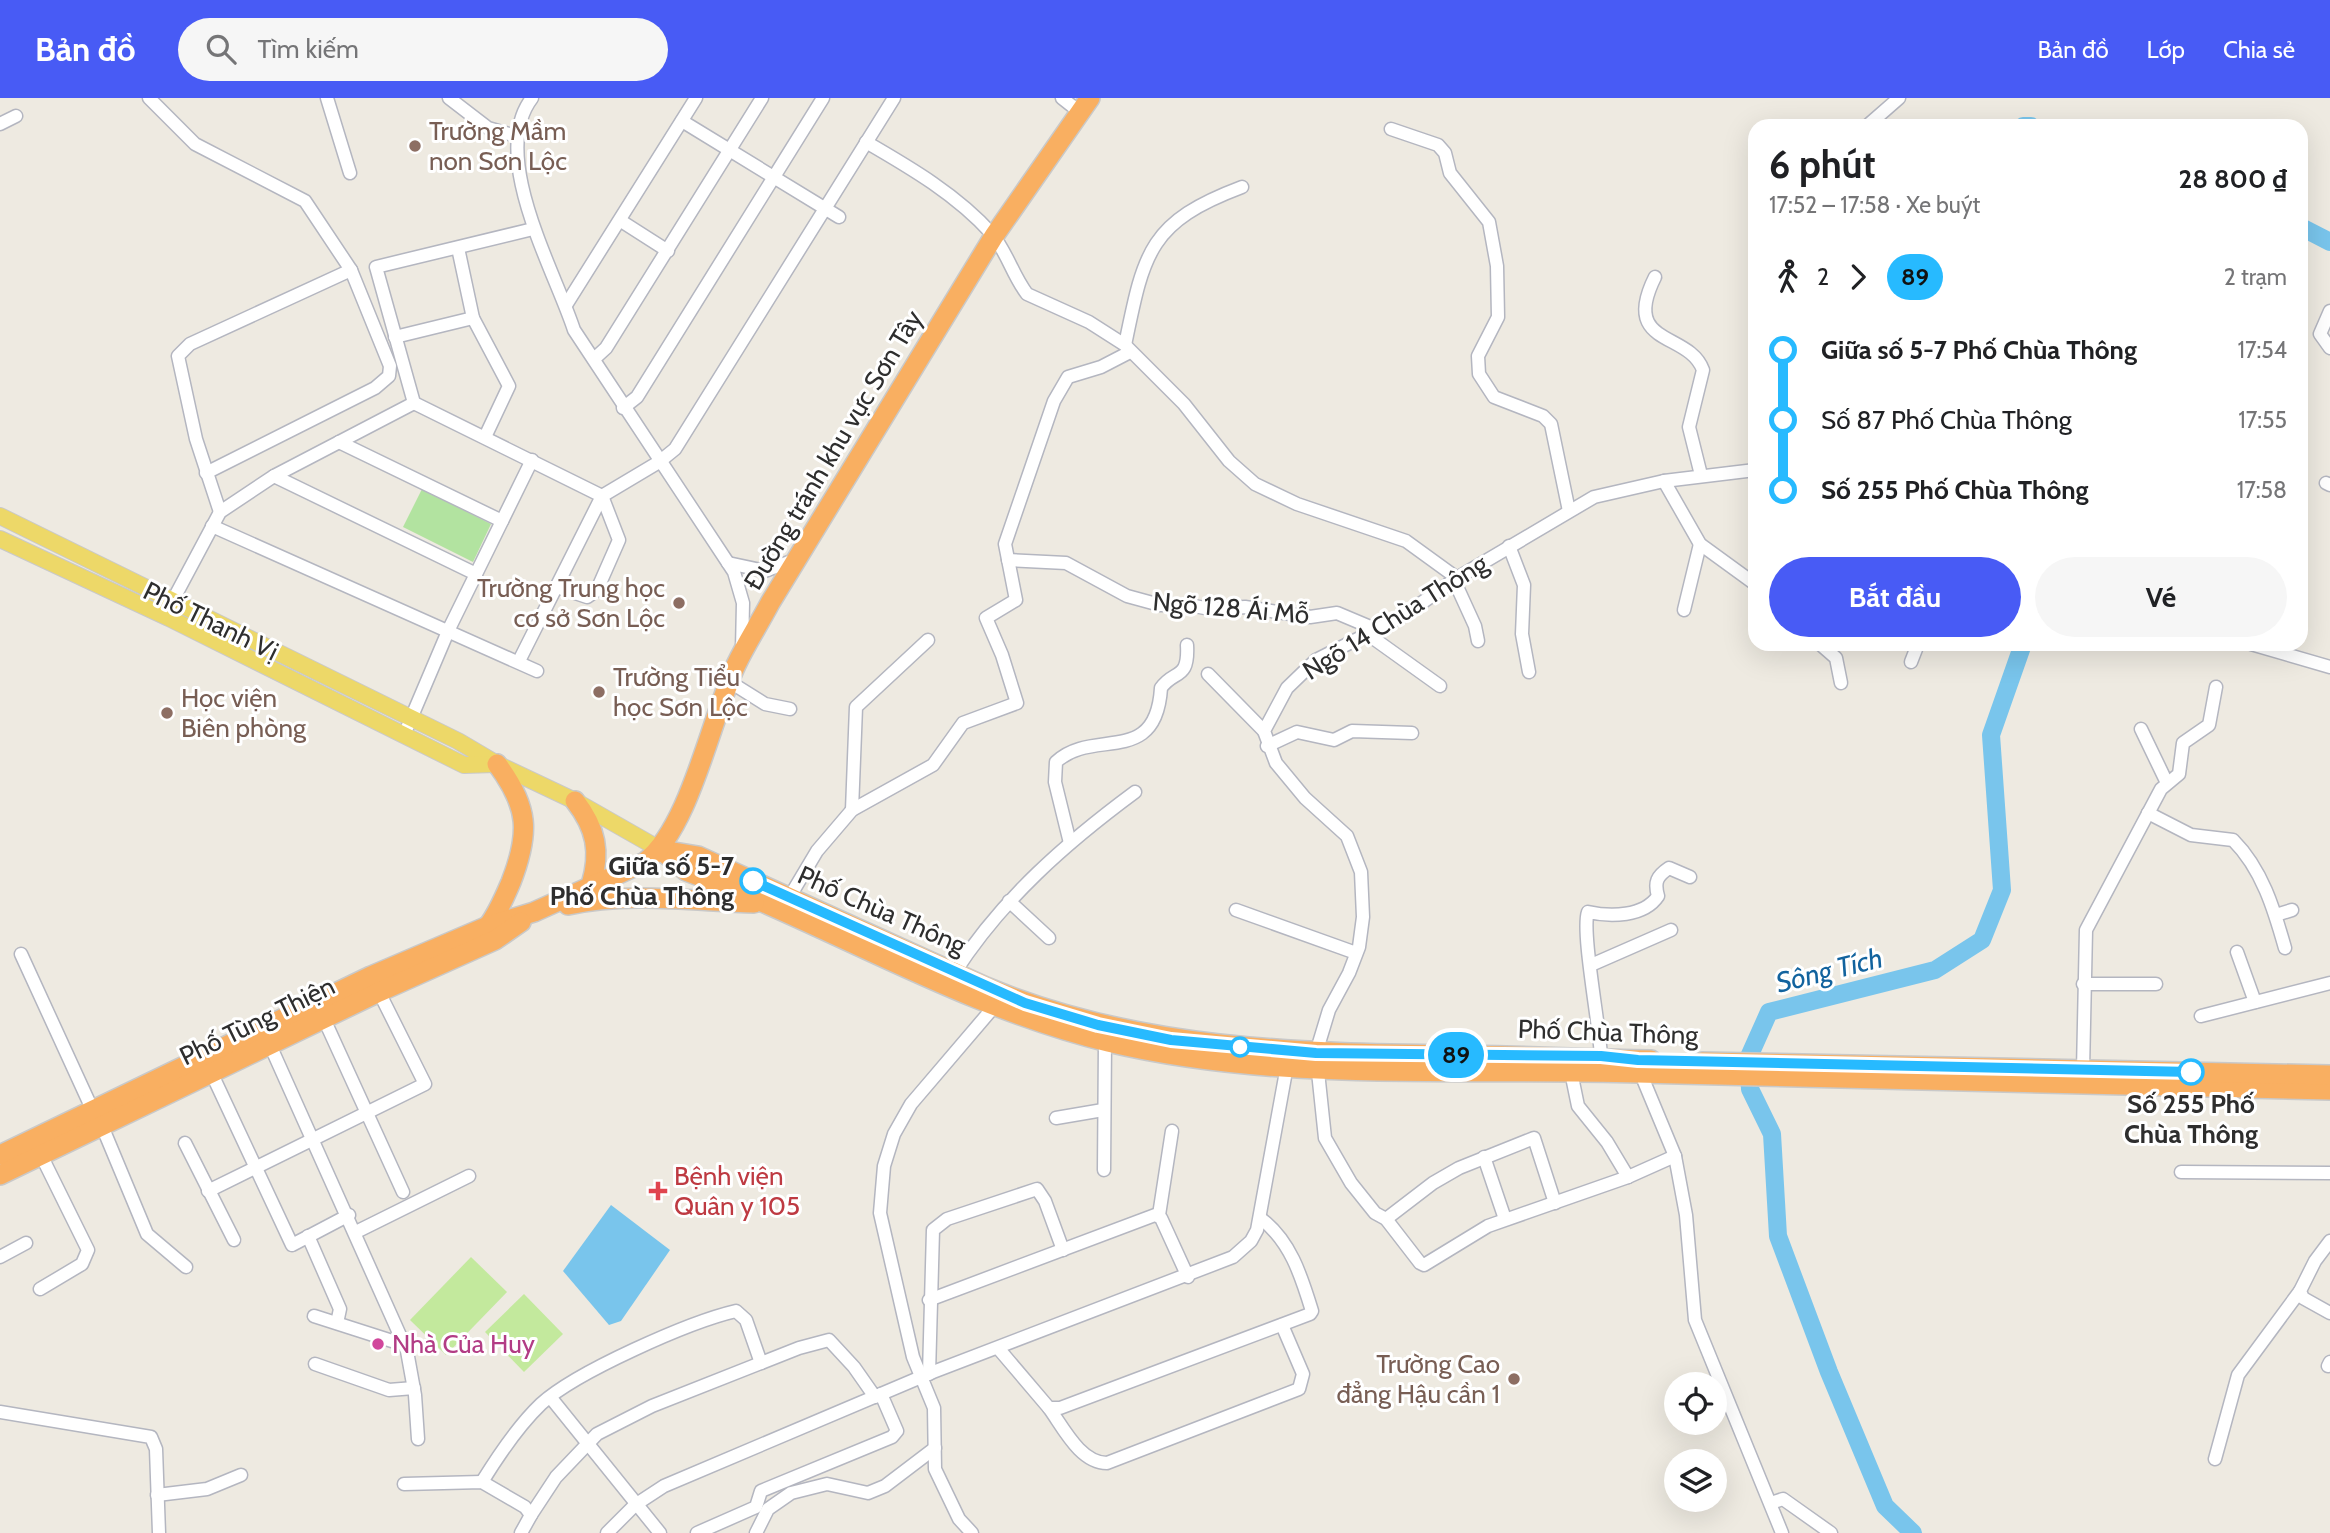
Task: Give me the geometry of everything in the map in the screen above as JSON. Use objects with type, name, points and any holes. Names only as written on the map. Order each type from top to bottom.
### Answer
[{"type":"highway","name":"Đường tránh khu vực Sơn Tây","points":[[660,850],[678,816],[741,655],[797,558],[994,236],[1086,106]]},
{"type":"highway","points":[[491,933],[515,870],[525,831],[520,804],[511,782],[497,764]]},
{"type":"highway","points":[[575,801],[594,831],[597,850],[591,886]]},
{"type":"highway","name":"Phố Tùng Thiện","points":[[0,1155],[211,1072],[270,1045],[380,992],[534,912],[645,862],[660,850]]},
{"type":"highway","name":"Phố Chùa Thông","points":[[660,850],[686,871],[769,905],[796,906],[956,972],[999,1000],[1098,1025],[1169,1047],[1287,1066],[1316,1060],[1601,1056],[1638,1066]]},
{"type":"highway","name":"Phố Chùa Thông","points":[[660,850],[698,856],[796,906],[999,1000],[1105,1041],[1316,1060],[1571,1072],[1638,1066],[2330,1090]]},
{"type":"highway","points":[[534,912],[597,899],[630,898],[769,905]]},
{"type":"highway","name":"Phố Tùng Thiện","points":[[0,1175],[41,1155],[97,1118],[371,976],[491,933]]},
{"type":"highway","name":"Phố Chùa Thông","points":[[1864,1073],[2083,1070],[2330,1075]]},
{"type":"main road","name":"Phố Thanh Vị","points":[[0,516],[170,610],[464,765],[497,764]]},
{"type":"main road","name":"Phố Thanh Vị","points":[[0,539],[170,610],[411,719],[575,801],[660,850]]},
{"type":"street","points":[[149,98],[195,144],[230,164],[292,192],[304,201],[351,270],[390,366],[389,376],[374,388],[206,473]]},
{"type":"street","points":[[449,98],[488,128],[516,136]]},
{"type":"street","points":[[532,98],[521,112],[516,136],[533,229],[574,330],[659,463],[728,563],[742,592],[741,655]]},
{"type":"street","points":[[566,305],[696,98]]},
{"type":"street","points":[[594,359],[606,348],[762,98]]},
{"type":"street","points":[[623,408],[637,397],[823,98]]},
{"type":"street","points":[[519,661],[602,496],[659,463],[675,449],[894,98]]},
{"type":"street","points":[[1062,98],[1086,106]]},
{"type":"street","points":[[1875,119],[1899,98]]},
{"type":"street","points":[[331,99],[350,173]]},
{"type":"street","points":[[0,124],[16,116]]},
{"type":"street","points":[[682,121],[839,217]]},
{"type":"street","points":[[1391,129],[1438,145],[1445,153],[1450,173],[1489,222],[1497,266],[1498,317],[1480,351],[1479,374],[1494,397],[1543,416],[1551,424],[1569,511]]},
{"type":"street","points":[[866,142],[934,182],[994,236],[1014,266],[1027,294],[1089,322],[1128,348],[1184,404],[1229,461],[1255,484],[1297,504],[1406,541],[1455,579],[1475,626],[1478,641]]},
{"type":"street","points":[[796,906],[817,852],[852,810],[933,765],[963,723],[1017,702],[1002,655],[986,618],[1016,600],[1005,544],[1054,401],[1071,374],[1101,367],[1128,348],[1142,277],[1156,242],[1188,210],[1242,187]]},
{"type":"street","points":[[621,221],[668,251]]},
{"type":"street","points":[[533,229],[376,267],[414,403],[602,496],[619,540],[597,590],[587,597],[557,587]]},
{"type":"street","points":[[458,248],[473,318],[509,386],[485,437]]},
{"type":"street","points":[[220,512],[206,473],[178,366],[178,356],[182,349],[351,270]]},
{"type":"street","points":[[1655,277],[1645,302],[1648,321],[1664,338],[1696,359],[1703,370],[1689,427],[1701,475]]},
{"type":"street","points":[[2330,311],[2320,334],[2330,348]]},
{"type":"street","points":[[396,337],[473,318]]},
{"type":"street","points":[[170,610],[220,512],[274,476],[414,403]]},
{"type":"street","points":[[339,442],[502,521]]},
{"type":"street","points":[[404,735],[449,629],[532,460]]},
{"type":"street","name":"Ngõ 14 Chùa Thông","points":[[1264,731],[1287,688],[1300,673],[1339,646],[1412,610],[1455,579],[1569,511],[1603,494],[1701,475],[1748,471]]},
{"type":"street","points":[[274,476],[476,574]]},
{"type":"street","points":[[1664,481],[1700,544],[1748,579]]},
{"type":"street","points":[[212,526],[449,629],[537,671]]},
{"type":"street","points":[[1684,610],[1700,544]]},
{"type":"street","points":[[1510,546],[1524,585],[1522,634],[1529,672]]},
{"type":"street","points":[[728,563],[765,571],[781,567],[797,558]]},
{"type":"street","name":"Ngõ 128 Ái Mỗ","points":[[1008,560],[1066,563],[1127,596],[1160,605],[1189,605],[1210,610],[1245,607],[1302,617],[1337,613],[1370,631],[1440,686]]},
{"type":"street","points":[[852,810],[856,707],[928,640]]},
{"type":"street","points":[[1070,843],[1055,782],[1056,762],[1068,755],[1138,736],[1152,725],[1157,718],[1161,688],[1178,676],[1188,660],[1187,645]]},
{"type":"street","points":[[1828,651],[1836,658],[1841,682]]},
{"type":"street","points":[[1911,662],[1915,651]]},
{"type":"street","points":[[2275,651],[2330,667]]},
{"type":"street","points":[[1208,674],[1264,731],[1267,746],[1287,778],[1337,824],[1355,853],[1363,892],[1356,953],[1329,1010],[1316,1060],[1325,1138],[1375,1213],[1386,1219],[1424,1265],[1468,1236],[1505,1219],[1628,1177],[1675,1156]]},
{"type":"street","points":[[730,682],[765,704],[790,709]]},
{"type":"street","points":[[2083,1070],[2086,930],[2148,813],[2168,783],[2182,768],[2183,743],[2208,724],[2217,687]]},
{"type":"street","points":[[2141,729],[2168,783]]},
{"type":"street","points":[[1267,746],[1297,732],[1334,740],[1352,730],[1412,733]]},
{"type":"street","points":[[956,972],[996,913],[1070,843],[1135,792]]},
{"type":"street","points":[[2148,813],[2191,835],[2233,840],[2254,869],[2276,915],[2285,948]]},
{"type":"street","points":[[1601,1056],[1585,933],[1588,912],[1613,917],[1649,904],[1658,896],[1655,886],[1659,875],[1669,869],[1690,877]]},
{"type":"street","points":[[1009,901],[1049,938]]},
{"type":"street","points":[[1236,910],[1356,953]]},
{"type":"street","points":[[2276,915],[2292,910]]},
{"type":"street","points":[[1591,965],[1671,930]]},
{"type":"street","points":[[2238,952],[2255,1002]]},
{"type":"street","points":[[22,954],[147,1234],[186,1267]]},
{"type":"street","points":[[2201,1016],[2330,983]]},
{"type":"street","points":[[2083,984],[2155,984]]},
{"type":"street","points":[[208,1191],[425,1084],[380,992]]},
{"type":"street","points":[[926,1375],[913,1357],[880,1213],[884,1166],[894,1134],[911,1104],[999,1000]]},
{"type":"street","points":[[324,1019],[365,1114],[403,1192]]},
{"type":"street","points":[[1104,1170],[1105,1041]]},
{"type":"street","points":[[270,1045],[311,1141],[349,1215],[402,1338],[414,1388],[418,1439]]},
{"type":"street","points":[[607,1533],[635,1504],[664,1486],[926,1375],[1188,1277],[1233,1257],[1251,1241],[1260,1217],[1287,1066]]},
{"type":"street","points":[[1638,1066],[1675,1156],[1686,1215],[1695,1320],[1737,1430],[1782,1533]]},
{"type":"street","points":[[211,1072],[254,1169],[292,1245],[349,1215]]},
{"type":"street","points":[[1571,1072],[1578,1106],[1607,1142],[1628,1177]]},
{"type":"street","points":[[1056,1118],[1103,1110]]},
{"type":"street","points":[[1172,1131],[1159,1215],[1188,1277]]},
{"type":"street","points":[[1386,1219],[1433,1183],[1485,1157],[1534,1138],[1555,1203]]},
{"type":"street","points":[[185,1143],[234,1240]]},
{"type":"street","points":[[40,1290],[82,1264],[88,1250],[41,1155]]},
{"type":"street","points":[[1485,1157],[1505,1219]]},
{"type":"street","points":[[2181,1171],[2330,1173]]},
{"type":"street","points":[[356,1232],[469,1176]]},
{"type":"street","points":[[965,1530],[935,1469],[934,1408],[926,1375],[930,1237],[933,1230],[947,1219],[1037,1189],[1045,1201],[1063,1250]]},
{"type":"street","points":[[929,1300],[1147,1216],[1159,1215]]},
{"type":"street","points":[[1049,1408],[1060,1408],[1282,1325],[1312,1311],[1303,1281],[1286,1246],[1276,1231],[1260,1217]]},
{"type":"street","points":[[308,1236],[340,1310],[337,1324]]},
{"type":"street","points":[[2215,1459],[2238,1375],[2300,1291],[2315,1261],[2330,1241]]},
{"type":"street","points":[[0,1257],[26,1243]]},
{"type":"street","points":[[2300,1291],[2304,1298],[2330,1313]]},
{"type":"street","points":[[482,1482],[541,1405],[579,1378],[604,1366],[736,1311],[746,1320],[761,1363]]},
{"type":"street","points":[[314,1316],[392,1341],[402,1338]]},
{"type":"street","points":[[998,1348],[1083,1453],[1091,1459],[1107,1463],[1299,1389],[1303,1374],[1282,1325]]},
{"type":"street","points":[[521,1533],[556,1477],[597,1434],[652,1406],[761,1363],[829,1340],[878,1395],[897,1431],[892,1437],[761,1491],[756,1507],[696,1533]]},
{"type":"street","points":[[315,1364],[389,1390],[414,1388]]},
{"type":"street","points":[[551,1398],[660,1533]]},
{"type":"street","points":[[0,1412],[151,1437],[156,1449],[159,1533]]},
{"type":"street","points":[[756,1533],[768,1509],[790,1493],[827,1484],[868,1493],[885,1486],[935,1448]]},
{"type":"street","points":[[158,1495],[207,1489],[241,1475]]},
{"type":"street","points":[[404,1484],[482,1482],[525,1507],[531,1515]]},
{"type":"street","points":[[1771,1503],[1783,1499],[1831,1533]]},
{"type":"green space","points":[[422,489],[491,524],[473,562],[403,527]]},
{"type":"green space","points":[[471,1257],[507,1292],[446,1355],[410,1320]]},
{"type":"green space","points":[[524,1294],[563,1334],[524,1372],[485,1332]]},
{"type":"water","points":[[611,1205],[670,1250],[621,1321],[609,1325],[563,1271]]},
{"type":"waterway","name":"Sông Tích","points":[[2308,231],[2330,242]]},
{"type":"waterway","name":"Sông Tích","points":[[1913,1533],[1885,1506],[1829,1372],[1778,1236],[1772,1134],[1750,1089],[1748,1059],[1769,1012],[1935,970],[1982,940],[2002,890],[1991,735],[2021,651]]},
{"type":"bus line","name":"89","points":[[753,881],[1025,1003],[1098,1025],[1171,1040],[1316,1053],[1601,1056],[1638,1060],[2191,1072]]},
{"type":"place","name":"Trường Mầm non Sơn Lộc","points":[[415,146]]},
{"type":"place","name":"Trường Trung học cơ sở Sơn Lộc","points":[[679,603]]},
{"type":"place","name":"Trường Tiểu học Sơn Lộc","points":[[599,692]]},
{"type":"place","name":"Học viện Biên phòng","points":[[167,713]]},
{"type":"place","name":"Giữa số 5-7 Phố Chùa Thông","points":[[753,881]]},
{"type":"place","name":"Số 255 Phố Chùa Thông","points":[[2191,1072]]},
{"type":"place","name":"Bệnh viện Quân y 105","points":[[658,1191]]},
{"type":"place","name":"Nhà Của Huy","points":[[378,1344]]},
{"type":"place","name":"Trường Cao đẳng Hậu cần 1","points":[[1514,1379]]}]
